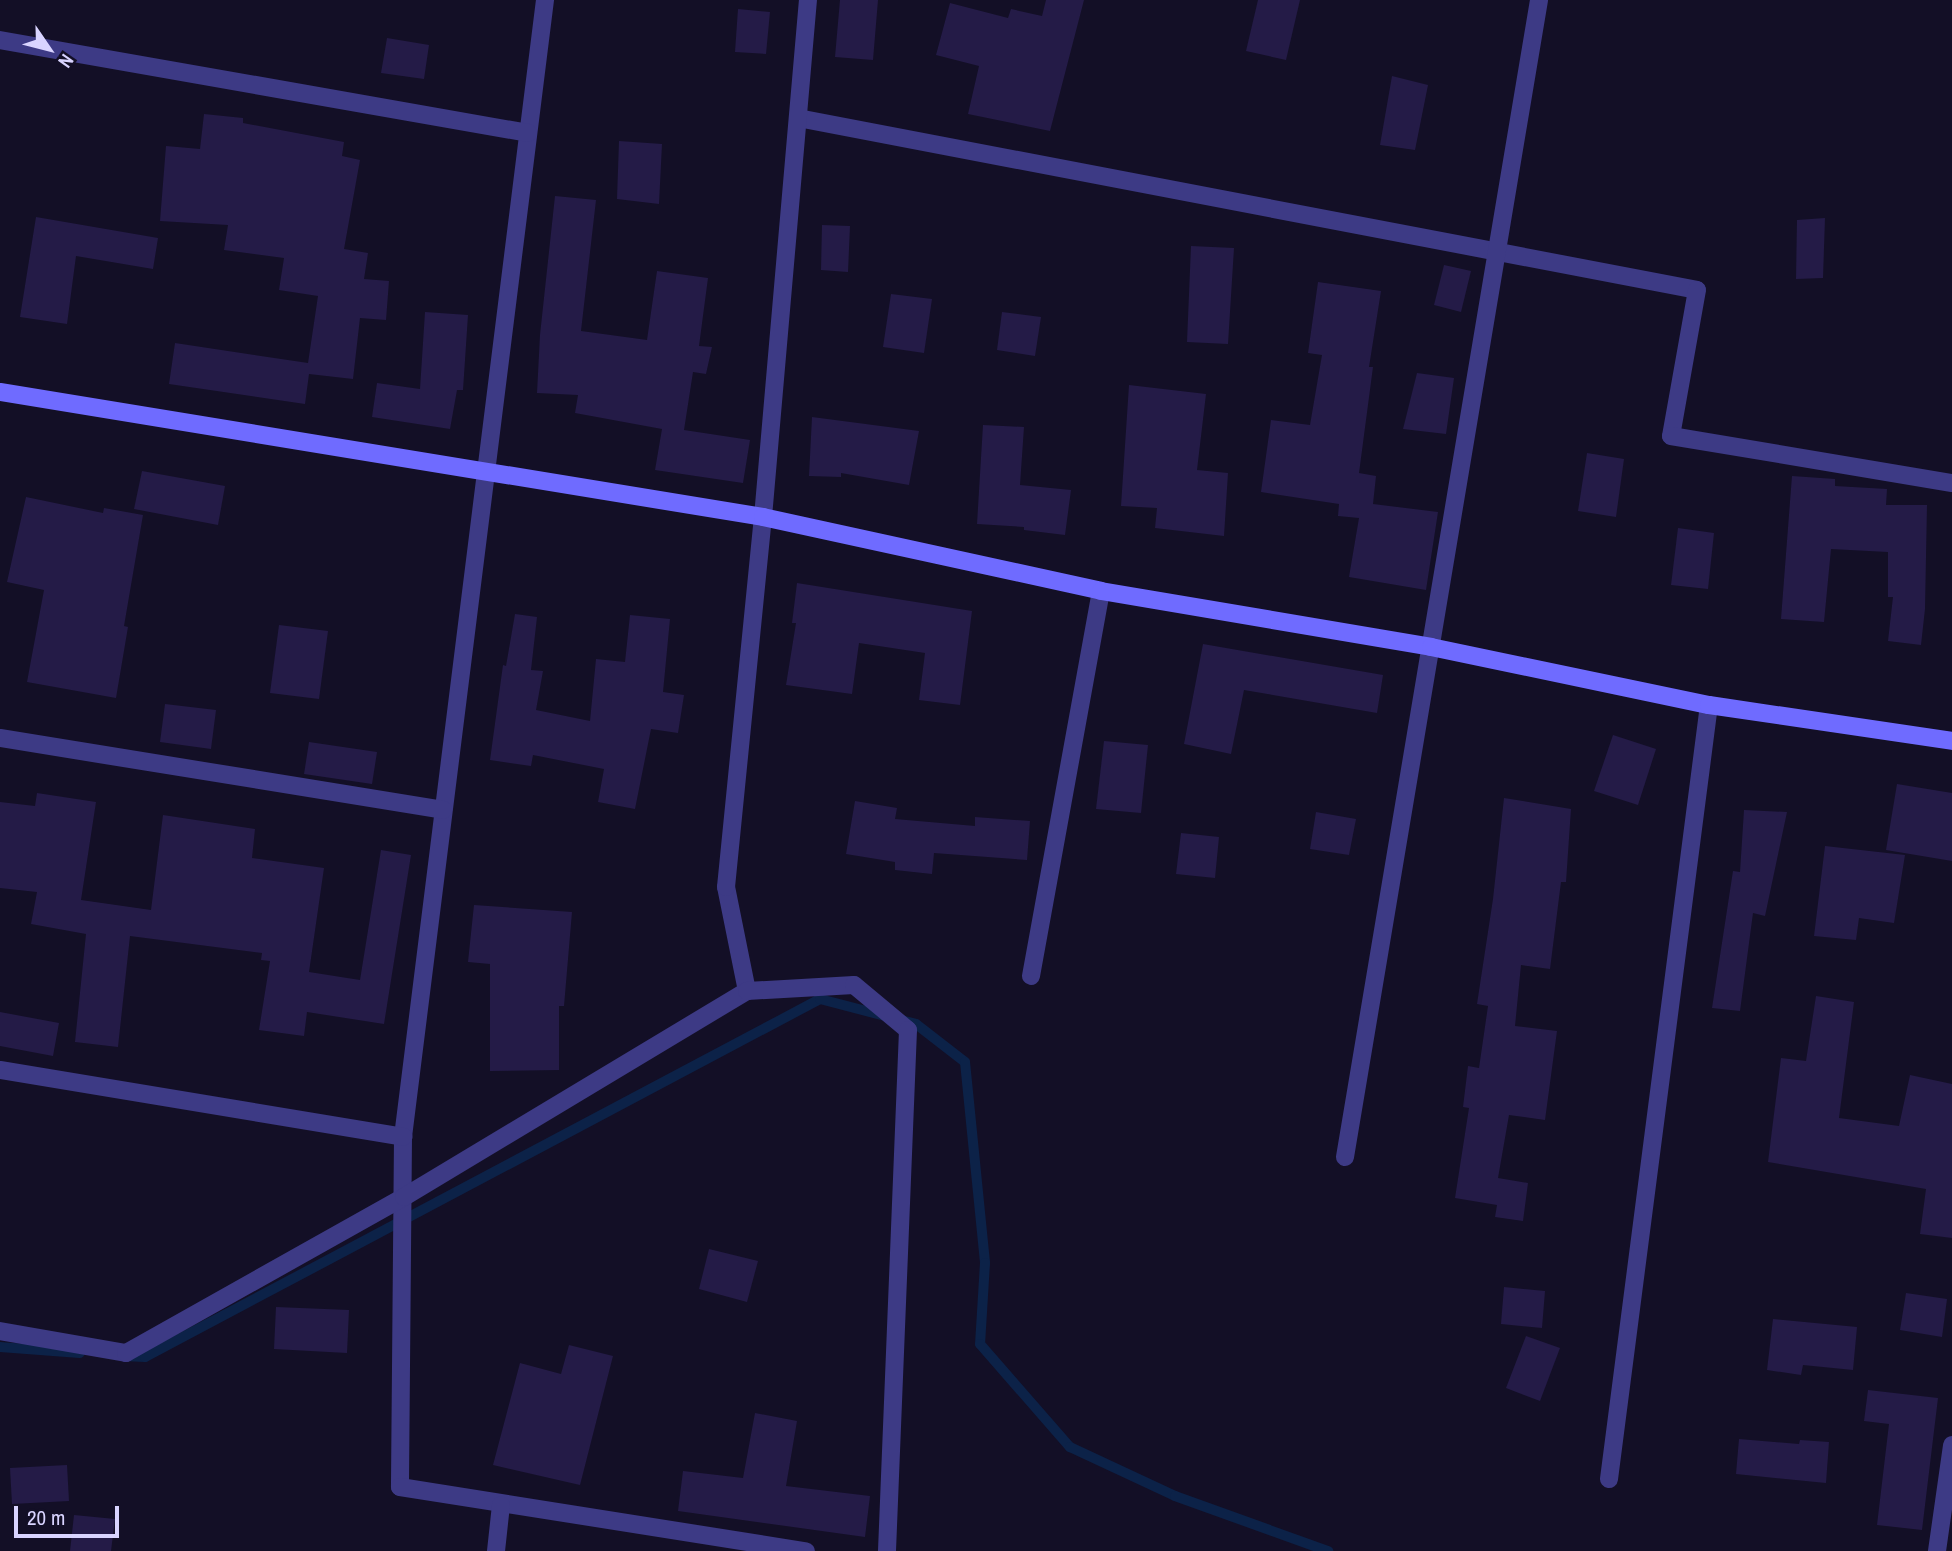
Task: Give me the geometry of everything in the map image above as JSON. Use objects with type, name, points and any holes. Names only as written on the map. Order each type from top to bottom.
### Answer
[{"type":"street","points":[[545,0],[402,1137],[404,1197],[400,1487],[806,1551]]},
{"type":"street","points":[[747,991],[726,887],[763,517],[808,0]]},
{"type":"street","points":[[1345,1157],[1539,0]]},
{"type":"street","points":[[0,40],[528,133]]},
{"type":"street","points":[[798,118],[1696,290],[1671,436],[1952,483]]},
{"type":"street","points":[[0,392],[763,517],[1101,591],[1431,647],[1709,705],[1952,741]]},
{"type":"street","points":[[1031,976],[1101,591]]},
{"type":"street","points":[[1609,1479],[1709,705]]},
{"type":"street","points":[[0,738],[443,810]]},
{"type":"street","points":[[0,1331],[126,1353],[404,1197],[747,991],[854,985],[908,1030],[887,1551]]},
{"type":"street","points":[[0,1070],[402,1137]]},
{"type":"street","points":[[1937,1551],[1952,1446]]},
{"type":"street","points":[[496,1551],[501,1505]]},
{"type":"building","points":[[840,0],[878,0],[873,60],[835,57]]},
{"type":"building","points":[[1046,0],[1084,0],[1050,131],[968,114],[979,66],[936,55],[950,3],[1008,18],[1011,9],[1042,16]]},
{"type":"building","points":[[1258,0],[1300,0],[1286,60],[1246,51]]},
{"type":"building","points":[[738,9],[770,12],[766,54],[735,52]]},
{"type":"building","points":[[387,38],[429,45],[424,79],[381,73]]},
{"type":"building","points":[[1392,76],[1428,85],[1415,150],[1380,145]]},
{"type":"building","points":[[204,114],[243,118],[243,123],[344,142],[342,156],[360,160],[344,249],[368,253],[364,279],[389,281],[386,320],[360,318],[353,379],[309,374],[305,404],[169,384],[175,343],[308,363],[318,296],[279,290],[284,258],[224,250],[228,225],[160,221],[166,146],[200,149]]},
{"type":"building","points":[[619,141],[662,144],[659,204],[617,199]]},
{"type":"building","points":[[555,196],[596,200],[581,331],[647,340],[657,271],[708,278],[699,346],[712,347],[706,374],[693,372],[684,430],[750,440],[743,483],[655,470],[662,429],[575,413],[578,395],[537,393],[540,335]]},
{"type":"building","points":[[36,217],[158,238],[153,269],[76,256],[67,324],[20,317]]},
{"type":"building","points":[[1825,218],[1823,278],[1796,279],[1797,220]]},
{"type":"building","points":[[822,225],[850,226],[848,272],[821,270]]},
{"type":"building","points":[[1191,246],[1234,248],[1228,344],[1187,342]]},
{"type":"building","points":[[1444,265],[1471,271],[1461,312],[1434,305]]},
{"type":"building","points":[[1318,282],[1381,291],[1369,367],[1373,367],[1359,473],[1376,476],[1373,504],[1438,512],[1426,590],[1349,577],[1359,518],[1338,516],[1339,504],[1261,492],[1271,420],[1310,425],[1322,355],[1308,353]]},
{"type":"building","points":[[891,294],[932,299],[924,353],[883,347]]},
{"type":"building","points":[[425,312],[468,315],[463,390],[457,390],[450,429],[372,417],[377,383],[420,389]]},
{"type":"building","points":[[1002,312],[1041,317],[1035,356],[997,350]]},
{"type":"building","points":[[1417,373],[1454,378],[1446,434],[1403,429]]},
{"type":"building","points":[[1129,385],[1206,394],[1197,470],[1228,473],[1224,536],[1155,528],[1157,508],[1121,506]]},
{"type":"building","points":[[812,417],[919,431],[909,485],[841,473],[841,477],[809,476]]},
{"type":"building","points":[[983,425],[1024,427],[1020,485],[1071,490],[1065,535],[1024,530],[1024,527],[977,524]]},
{"type":"building","points":[[1587,453],[1624,459],[1616,517],[1578,511]]},
{"type":"building","points":[[142,471],[225,486],[218,525],[134,509]]},
{"type":"building","points":[[1792,476],[1835,479],[1835,486],[1887,489],[1886,505],[1927,505],[1925,609],[1921,645],[1888,641],[1893,597],[1888,597],[1888,552],[1831,549],[1824,622],[1781,619]]},
{"type":"building","points":[[26,497],[103,513],[104,508],[143,515],[124,626],[128,627],[116,698],[27,682],[44,590],[7,582]]},
{"type":"building","points":[[1678,528],[1714,533],[1708,589],[1671,585]]},
{"type":"building","points":[[797,583],[972,611],[960,705],[919,700],[925,653],[859,643],[852,694],[786,685],[796,623],[792,623]]},
{"type":"building","points":[[515,614],[537,617],[531,670],[543,671],[536,710],[590,721],[596,659],[625,662],[630,615],[670,619],[663,692],[684,695],[678,733],[651,729],[635,809],[598,802],[604,769],[533,755],[531,766],[490,760],[503,665],[506,666]]},
{"type":"building","points":[[279,625],[328,631],[319,699],[270,693]]},
{"type":"building","points":[[1203,644],[1383,675],[1377,713],[1244,690],[1231,754],[1184,744]]},
{"type":"building","points":[[165,704],[216,710],[211,749],[160,742]]},
{"type":"building","points":[[1613,735],[1656,749],[1638,805],[1594,791]]},
{"type":"building","points":[[1104,741],[1148,745],[1141,813],[1096,809]]},
{"type":"building","points":[[309,742],[377,752],[372,784],[304,774]]},
{"type":"building","points":[[1897,784],[1952,793],[1952,861],[1886,850]]},
{"type":"building","points":[[37,793],[96,802],[81,900],[151,910],[163,815],[255,829],[252,858],[324,868],[309,972],[360,980],[381,850],[411,855],[384,1024],[307,1012],[304,1036],[259,1030],[270,961],[261,960],[262,953],[130,936],[118,1047],[75,1042],[86,934],[31,924],[37,892],[0,888],[0,802],[35,806]]},
{"type":"building","points":[[1504,798],[1571,809],[1566,882],[1561,882],[1550,969],[1521,965],[1515,1026],[1557,1031],[1545,1120],[1509,1115],[1498,1178],[1528,1183],[1523,1221],[1495,1217],[1497,1205],[1455,1198],[1469,1108],[1463,1107],[1468,1066],[1479,1068],[1488,1006],[1477,1004],[1493,899]]},
{"type":"building","points":[[855,801],[897,808],[895,819],[975,826],[975,817],[1030,821],[1027,860],[934,853],[932,874],[895,870],[895,862],[846,854]]},
{"type":"building","points":[[1744,810],[1787,812],[1765,916],[1753,913],[1740,1011],[1712,1008],[1733,871],[1740,872]]},
{"type":"building","points":[[1316,812],[1356,819],[1349,855],[1310,849]]},
{"type":"building","points":[[1181,833],[1219,837],[1215,878],[1176,874]]},
{"type":"building","points":[[1825,846],[1905,855],[1894,923],[1859,918],[1856,940],[1814,936]]},
{"type":"building","points":[[474,905],[572,912],[564,1006],[559,1006],[559,1070],[490,1071],[490,964],[468,962]]},
{"type":"building","points":[[1816,996],[1854,1002],[1839,1118],[1899,1126],[1910,1075],[1952,1084],[1952,1238],[1920,1234],[1926,1189],[1768,1162],[1781,1058],[1806,1061]]},
{"type":"building","points":[[0,1012],[59,1023],[53,1056],[0,1046]]},
{"type":"building","points":[[709,1249],[758,1261],[747,1302],[699,1289]]},
{"type":"building","points":[[1504,1287],[1545,1291],[1542,1328],[1501,1324]]},
{"type":"building","points":[[1906,1293],[1947,1299],[1942,1337],[1900,1330]]},
{"type":"building","points":[[276,1307],[349,1310],[347,1353],[274,1349]]},
{"type":"building","points":[[1773,1319],[1857,1327],[1853,1370],[1803,1365],[1801,1375],[1767,1370]]},
{"type":"building","points":[[1526,1336],[1560,1348],[1540,1401],[1506,1388]]},
{"type":"building","points":[[569,1345],[613,1356],[580,1485],[493,1465],[520,1363],[561,1374]]},
{"type":"building","points":[[1868,1390],[1938,1398],[1922,1530],[1877,1525],[1889,1424],[1864,1421]]},
{"type":"building","points":[[755,1413],[797,1421],[786,1486],[870,1496],[865,1537],[678,1511],[683,1471],[743,1478]]},
{"type":"building","points":[[1739,1439],[1799,1444],[1800,1440],[1829,1442],[1826,1483],[1736,1474]]},
{"type":"building","points":[[67,1465],[69,1501],[12,1504],[10,1468]]},
{"type":"building","points":[[74,1515],[115,1519],[111,1551],[70,1551]]},
{"type":"waterway","points":[[124,1356],[145,1357],[820,999],[916,1024],[965,1062],[985,1263],[980,1344],[1070,1447],[1175,1496],[1328,1551]]},
{"type":"waterway","points":[[0,1347],[80,1353]]}]
